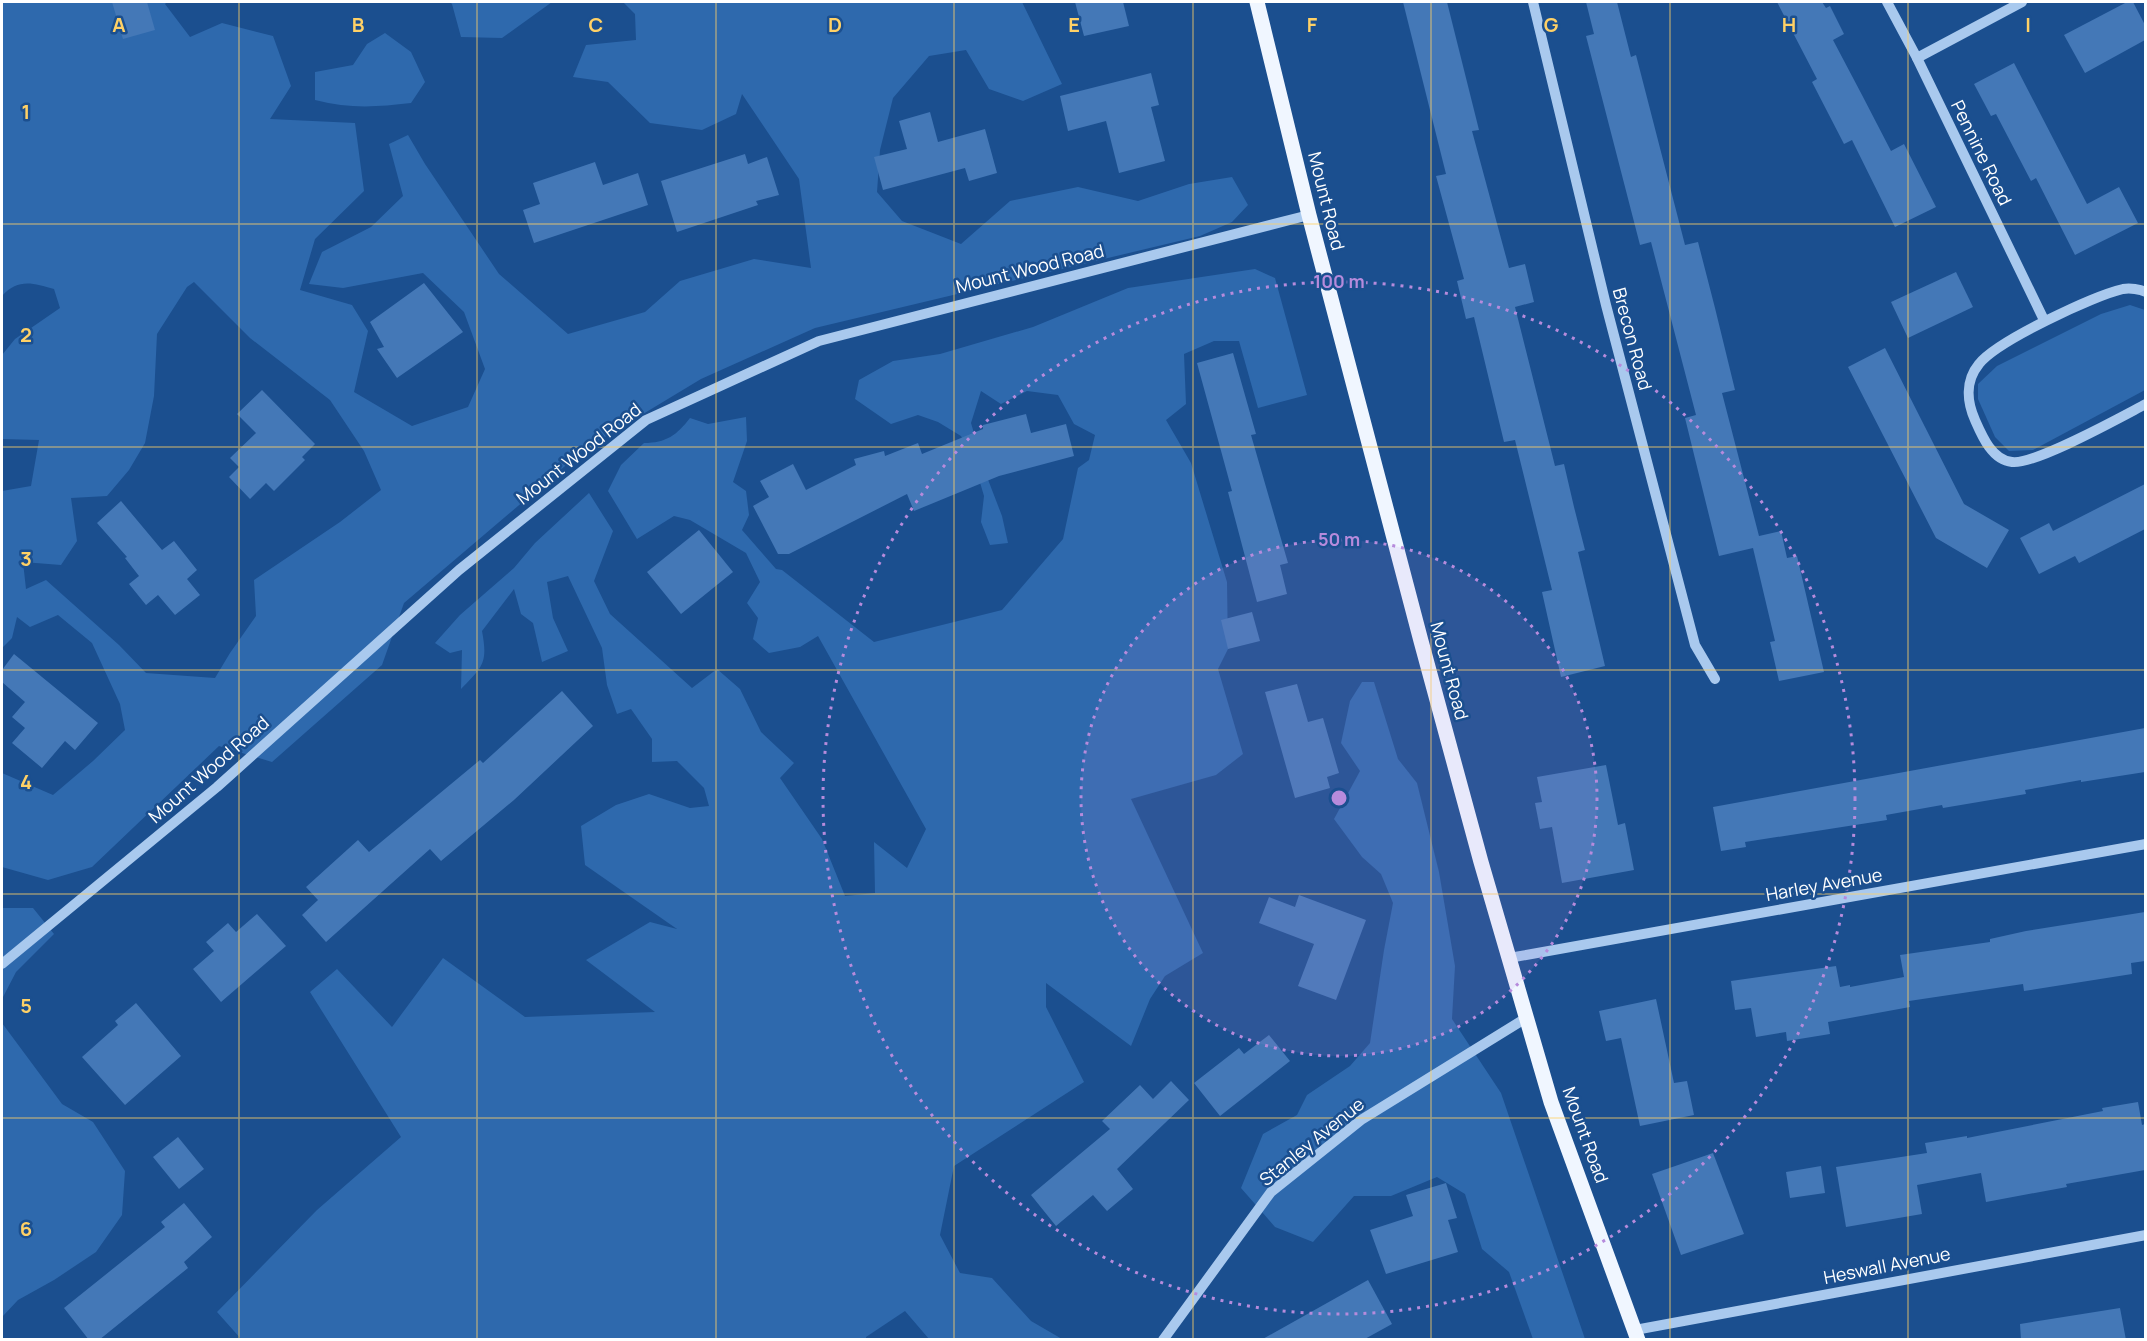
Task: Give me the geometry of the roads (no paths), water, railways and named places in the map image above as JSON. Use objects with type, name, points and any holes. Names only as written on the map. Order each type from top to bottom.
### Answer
[{"type":"main road","name":"Mount Road","points":[[1257,2],[1309,215],[1420,641],[1526,1018],[1551,1102],[1637,1335]]},
{"type":"street","name":"Brecon Road","points":[[1533,2],[1606,306],[1695,645],[1715,678]]},
{"type":"street","name":"Pennine Road","points":[[1887,2],[1917,58],[2044,320]]},
{"type":"street","points":[[1917,58],[2022,2]]},
{"type":"street","name":"Mount Wood Road","points":[[2,964],[217,787],[459,570],[646,420],[819,340],[1309,215]]},
{"type":"street","points":[[2145,292],[2125,289],[2044,320],[1994,351],[1980,363],[1971,377],[1968,404],[1982,436],[1994,454],[2012,462],[2036,459],[2145,404]]},
{"type":"street","name":"Harley Avenue","points":[[1509,958],[2145,844]]},
{"type":"street","name":"Stanley Avenue","points":[[1163,1340],[1271,1192],[1361,1120],[1526,1018]]},
{"type":"street","name":"Heswall Avenue","points":[[1637,1335],[2145,1235]]}]
